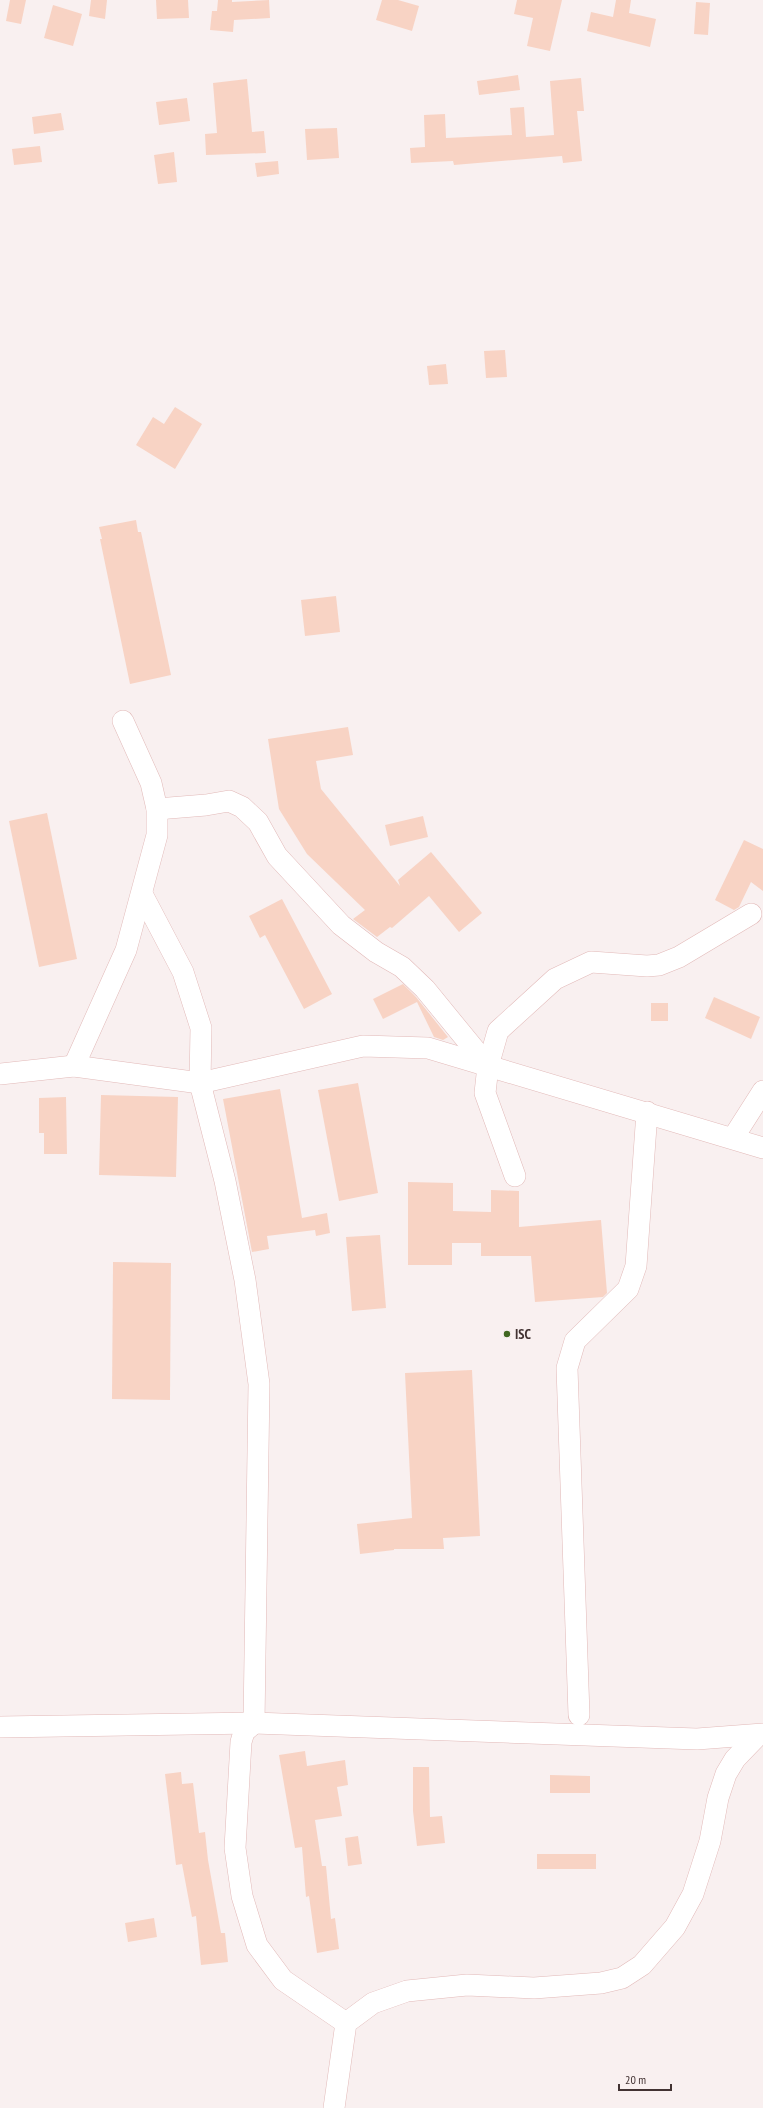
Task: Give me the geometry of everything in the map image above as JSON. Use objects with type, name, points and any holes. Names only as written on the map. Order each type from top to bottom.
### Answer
[{"type":"street","points":[[74,1066],[126,950],[157,834],[157,809],[151,784],[123,721]]},
{"type":"street","points":[[157,809],[206,805],[229,801],[242,806],[258,822],[277,856],[341,925],[376,952],[402,967],[425,989],[488,1066]]},
{"type":"street","points":[[142,894],[183,972],[201,1028],[200,1083],[225,1181],[242,1265],[259,1384],[254,1723],[244,1732],[241,1742],[235,1848],[242,1896],[257,1945],[283,1980],[346,2023]]},
{"type":"street","points":[[515,1176],[485,1093],[488,1066],[498,1031],[555,979],[591,962],[647,966],[659,965],[678,957],[751,914]]},
{"type":"street","points":[[0,1074],[74,1066],[200,1083],[363,1046],[428,1048],[647,1112],[763,1148]]},
{"type":"street","points":[[733,1138],[763,1091]]},
{"type":"street","points":[[578,1715],[567,1368],[575,1341],[628,1289],[636,1266],[647,1112]]},
{"type":"street","points":[[550,1734],[578,1715]]},
{"type":"street","points":[[578,1715],[615,1736]]},
{"type":"street","points":[[0,1727],[254,1723],[697,1739],[760,1735]]},
{"type":"street","points":[[334,2108],[346,2023],[373,2003],[407,1991],[467,1985],[534,1988],[601,1983],[622,1978],[642,1966],[675,1927],[693,1894],[710,1841],[718,1798],[726,1774],[736,1759],[760,1735]]},
{"type":"building","points":[[10,0],[26,0],[21,24],[6,21]]},
{"type":"building","points":[[91,0],[107,0],[105,19],[89,16]]},
{"type":"building","points":[[156,0],[188,0],[189,18],[157,19]]},
{"type":"building","points":[[218,0],[232,0],[232,2],[269,0],[270,18],[234,20],[233,32],[210,30],[212,11],[217,11]]},
{"type":"building","points":[[382,0],[398,0],[419,6],[412,31],[376,20]]},
{"type":"building","points":[[517,0],[562,0],[550,51],[527,46],[533,18],[514,14]]},
{"type":"building","points":[[616,0],[631,0],[629,13],[656,19],[650,47],[587,31],[591,12],[613,17]]},
{"type":"building","points":[[696,2],[710,3],[708,35],[694,34]]},
{"type":"building","points":[[53,5],[82,14],[73,46],[44,38]]},
{"type":"building","points":[[518,75],[520,90],[479,95],[477,81]]},
{"type":"building","points":[[581,78],[584,111],[577,111],[582,161],[563,163],[562,156],[454,165],[453,161],[411,163],[410,148],[425,147],[424,115],[445,114],[446,138],[512,135],[510,108],[524,107],[526,137],[554,135],[550,81]]},
{"type":"building","points":[[247,79],[252,132],[264,131],[266,153],[206,155],[205,134],[217,133],[213,83]]},
{"type":"building","points":[[187,98],[190,121],[159,125],[156,102]]},
{"type":"building","points":[[61,113],[64,130],[34,134],[32,117]]},
{"type":"building","points":[[337,128],[339,158],[307,160],[305,129]]},
{"type":"building","points":[[40,146],[42,162],[14,165],[12,149]]},
{"type":"building","points":[[174,152],[177,182],[158,184],[154,155]]},
{"type":"building","points":[[278,161],[279,174],[257,177],[255,163]]},
{"type":"building","points":[[505,350],[507,377],[486,378],[484,351]]},
{"type":"building","points":[[446,364],[448,384],[429,385],[427,366]]},
{"type":"building","points":[[175,407],[202,424],[175,469],[136,445],[153,417],[164,424]]},
{"type":"building","points":[[136,520],[138,532],[141,532],[171,675],[130,684],[100,539],[102,539],[99,527]]},
{"type":"building","points":[[336,596],[340,632],[305,636],[301,600]]},
{"type":"building","points":[[348,727],[353,755],[316,761],[321,789],[400,886],[398,880],[431,852],[482,913],[459,932],[429,896],[392,928],[390,927],[377,937],[353,919],[365,910],[307,854],[279,809],[268,739]]},
{"type":"building","points":[[47,813],[77,959],[39,967],[9,821]]},
{"type":"building","points":[[423,816],[428,837],[390,846],[385,825]]},
{"type":"building","points":[[744,840],[763,849],[763,891],[751,882],[739,907],[734,910],[715,900]]},
{"type":"building","points":[[282,899],[332,994],[304,1009],[265,935],[260,938],[249,916]]},
{"type":"building","points":[[403,984],[416,997],[448,1037],[443,1040],[434,1037],[417,1002],[383,1019],[373,999]]},
{"type":"building","points":[[714,997],[760,1017],[751,1039],[705,1018]]},
{"type":"building","points":[[651,1003],[668,1003],[668,1021],[651,1021]]},
{"type":"building","points":[[358,1083],[378,1193],[339,1201],[318,1090]]},
{"type":"building","points":[[280,1089],[302,1218],[327,1213],[330,1233],[316,1236],[315,1230],[267,1236],[269,1249],[252,1252],[223,1099]]},
{"type":"building","points":[[101,1095],[178,1097],[176,1177],[99,1175]]},
{"type":"building","points":[[66,1097],[67,1154],[44,1154],[44,1133],[39,1133],[39,1098]]},
{"type":"building","points":[[408,1182],[453,1183],[453,1211],[491,1212],[491,1190],[519,1191],[519,1227],[601,1220],[607,1293],[603,1297],[535,1302],[531,1256],[481,1256],[481,1243],[452,1243],[452,1265],[408,1265]]},
{"type":"building","points":[[380,1235],[386,1308],[352,1311],[346,1237]]},
{"type":"building","points":[[113,1262],[171,1263],[170,1400],[112,1399]]},
{"type":"building","points":[[472,1370],[480,1536],[443,1538],[444,1549],[394,1549],[360,1554],[357,1524],[412,1518],[405,1373]]},
{"type":"building","points":[[305,1751],[307,1766],[345,1760],[348,1785],[337,1787],[342,1816],[315,1820],[322,1866],[326,1866],[331,1919],[335,1918],[339,1949],[317,1953],[309,1896],[306,1897],[302,1847],[295,1848],[279,1755]]},
{"type":"building","points":[[413,1767],[429,1767],[430,1817],[442,1816],[445,1843],[417,1846],[413,1811]]},
{"type":"building","points":[[181,1772],[182,1784],[193,1783],[199,1833],[205,1832],[208,1860],[221,1933],[225,1933],[228,1962],[201,1965],[196,1916],[192,1917],[182,1864],[176,1865],[165,1774]]},
{"type":"building","points":[[550,1775],[590,1776],[590,1793],[550,1793]]},
{"type":"building","points":[[358,1836],[362,1864],[348,1866],[345,1838]]},
{"type":"building","points":[[537,1854],[596,1854],[596,1869],[537,1869]]},
{"type":"building","points":[[154,1918],[157,1937],[128,1942],[125,1923]]},
{"type":"place","name":"ISC","points":[[507,1334]]}]
